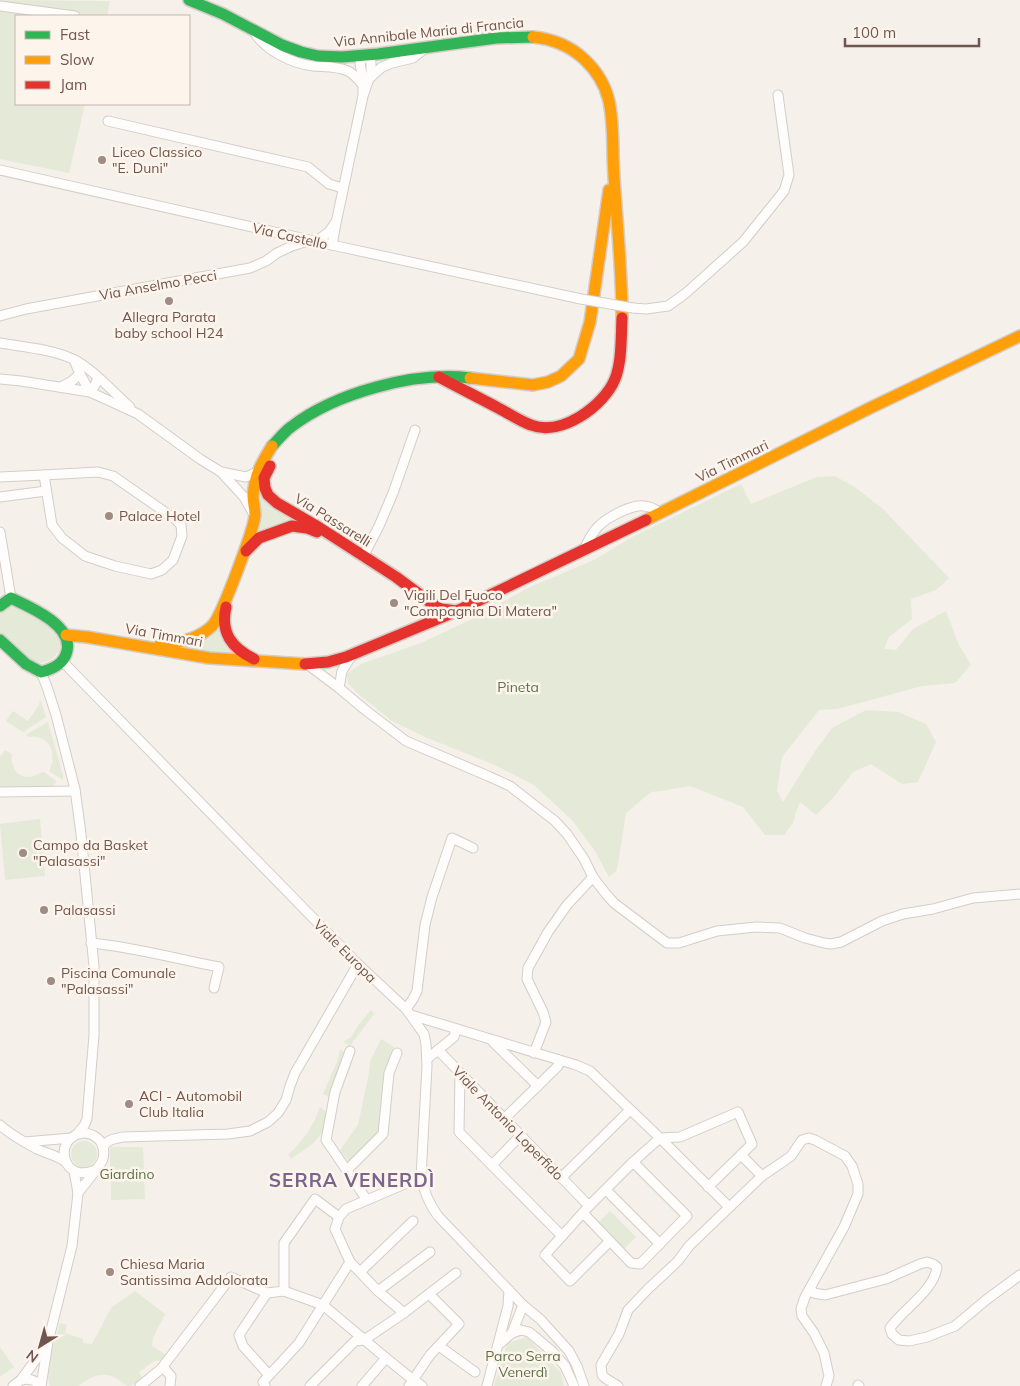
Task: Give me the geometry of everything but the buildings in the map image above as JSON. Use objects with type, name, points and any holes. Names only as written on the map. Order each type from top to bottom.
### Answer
[{"type":"main road","name":"Via Annibale Maria di Francia","points":[[189,0],[226,15],[300,52],[321,57],[364,56],[498,38],[533,37],[551,39],[567,46],[586,60],[597,74],[607,92],[611,110],[622,303],[619,364],[614,380],[604,396],[577,419],[548,428],[532,426],[438,377]]},
{"type":"main road","name":"Via Annibale Maria di Francia","points":[[207,0],[218,6],[226,15]]},
{"type":"main road","name":"Via Annibale Maria di Francia","points":[[257,472],[272,446],[284,433],[328,404],[346,396],[410,379],[457,376],[533,385],[548,382],[561,376],[578,359],[590,322],[613,165]]},
{"type":"main road","name":"Via Timmari","points":[[416,628],[457,611],[584,550],[1020,336]]},
{"type":"main road","name":"Via Passarelli","points":[[302,420],[275,454],[264,478],[268,495],[396,577],[441,609],[457,611]]},
{"type":"main road","points":[[151,647],[188,640],[202,633],[213,624],[222,610],[244,553],[255,516],[253,497],[257,472]]},
{"type":"main road","points":[[244,553],[260,538],[292,526],[308,528],[334,538]]},
{"type":"main road","points":[[229,594],[224,620],[226,634],[232,644],[246,656],[257,661],[307,664],[328,662],[352,655],[416,628],[427,611],[424,598]]},
{"type":"main road","points":[[0,606],[11,598],[28,606],[54,623],[66,635],[68,644],[67,652],[62,661],[53,669],[41,672],[26,664],[0,640]]},
{"type":"main road","name":"Via Timmari","points":[[66,635],[151,647],[210,658],[257,661]]},
{"type":"street","points":[[0,6],[68,15]]},
{"type":"street","points":[[251,29],[270,49],[286,58],[311,66],[347,70],[366,82]]},
{"type":"street","points":[[366,82],[382,67],[413,58],[424,49]]},
{"type":"street","points":[[332,246],[371,63],[369,58],[364,56]]},
{"type":"street","name":"Via Castello","points":[[0,170],[332,246],[581,299],[646,310],[668,306],[686,293],[744,242],[784,191],[789,176],[778,95]]},
{"type":"street","points":[[108,121],[308,167],[330,184],[343,188]]},
{"type":"street","points":[[313,241],[329,232],[336,223]]},
{"type":"street","name":"Via Anselmo Pecci","points":[[0,316],[26,309],[250,268],[292,246],[313,241]]},
{"type":"street","points":[[0,343],[41,350],[74,359],[138,414],[221,472],[244,497],[255,516]]},
{"type":"street","points":[[74,359],[90,392]]},
{"type":"street","points":[[60,387],[72,381],[80,374]]},
{"type":"street","points":[[90,392],[96,386],[98,378]]},
{"type":"street","points":[[0,379],[90,392],[138,414]]},
{"type":"street","points":[[363,557],[394,493],[415,430]]},
{"type":"street","points":[[0,477],[98,472],[113,476],[175,519],[181,526],[182,536],[173,560],[162,570],[151,574],[115,566],[86,556],[62,538],[52,525],[44,475]]},
{"type":"street","points":[[221,472],[246,477],[257,472]]},
{"type":"street","points":[[0,498],[46,491]]},
{"type":"street","points":[[584,550],[596,528],[605,520],[625,510],[638,506],[648,506],[660,513]]},
{"type":"street","points":[[0,532],[11,598]]},
{"type":"street","points":[[339,688],[342,671],[352,655]]},
{"type":"street","name":"Viale Europa","points":[[62,661],[358,964],[408,1012],[424,1034],[427,1059],[421,1177],[429,1203],[437,1215],[569,1351],[584,1386]]},
{"type":"street","points":[[307,664],[406,741],[510,786],[567,834],[594,877],[614,903],[667,943],[679,943],[716,931],[756,927],[780,928],[805,938],[836,944],[882,921],[903,914],[933,909],[973,898],[1020,894]]},
{"type":"street","points":[[41,672],[48,687],[56,714],[75,791],[94,966],[94,1036],[87,1118],[84,1126],[68,1140],[64,1149],[66,1162]]},
{"type":"street","points":[[0,792],[75,791]]},
{"type":"street","points":[[473,848],[452,838],[432,897],[425,925],[417,991],[408,1012],[590,1071],[729,1207]]},
{"type":"street","points":[[534,1053],[546,1022],[527,979],[528,968],[566,905],[594,877]]},
{"type":"street","points":[[91,943],[121,946],[219,967],[214,988]]},
{"type":"street","points":[[103,1147],[110,1140],[123,1137],[228,1134],[250,1131],[268,1122],[278,1113],[286,1100],[296,1073],[358,964]]},
{"type":"street","points":[[427,1059],[454,1037],[456,1029]]},
{"type":"street","points":[[490,1039],[538,1086]]},
{"type":"street","name":"Viale Antonio Loperfido","points":[[438,1050],[561,1178],[609,1242],[631,1263],[640,1264],[687,1216],[634,1162]]},
{"type":"street","points":[[350,1051],[335,1092],[326,1140],[367,1200]]},
{"type":"street","points":[[347,1170],[383,1134],[389,1073],[397,1053]]},
{"type":"street","points":[[504,1119],[558,1066],[560,1060]]},
{"type":"street","points":[[460,1073],[459,1132],[562,1236]]},
{"type":"street","points":[[561,1178],[630,1110]]},
{"type":"street","points":[[609,1242],[570,1281],[544,1255],[586,1210],[660,1138],[680,1137],[738,1112],[752,1144],[708,1187]]},
{"type":"street","points":[[0,1125],[10,1134],[39,1150],[58,1156],[66,1162],[74,1171],[78,1193],[72,1246],[48,1342],[41,1386],[31,1379],[17,1383]]},
{"type":"street","points":[[25,1142],[84,1133],[90,1134],[100,1141],[103,1147],[103,1159],[78,1193]]},
{"type":"street","points":[[492,1165],[520,1136]]},
{"type":"street","points":[[618,1386],[605,1378],[600,1370],[619,1334],[628,1310],[678,1262],[689,1246],[729,1207],[762,1176],[791,1156],[802,1140],[805,1139],[815,1140],[849,1160],[858,1184],[858,1194],[844,1227],[804,1297],[801,1309],[802,1316],[814,1333],[824,1353],[829,1376],[826,1386]]},
{"type":"street","points":[[741,1155],[762,1176]]},
{"type":"street","points":[[74,1171],[84,1174],[95,1170]]},
{"type":"street","points":[[404,1313],[378,1291],[350,1262],[335,1229],[339,1217],[346,1209],[421,1177]]},
{"type":"street","points":[[606,1190],[660,1244]]},
{"type":"street","points":[[284,1291],[284,1243],[315,1200],[339,1217]]},
{"type":"street","points":[[360,1272],[413,1221]]},
{"type":"street","points":[[378,1291],[430,1252]]},
{"type":"street","points":[[267,1293],[239,1335],[263,1382],[299,1343],[350,1262]]},
{"type":"street","points":[[810,1289],[819,1295],[830,1294],[886,1279],[920,1264],[928,1262],[933,1264],[937,1267],[937,1270],[924,1292],[890,1328],[892,1334],[896,1337],[909,1341],[927,1337],[955,1326],[1020,1275]]},
{"type":"street","points":[[310,1386],[355,1340],[364,1340],[404,1313],[456,1273]]},
{"type":"street","points":[[140,1386],[163,1367],[231,1277],[267,1293],[284,1291],[323,1305],[386,1358],[410,1383],[422,1386]]},
{"type":"street","points":[[487,1386],[508,1306],[509,1290]]},
{"type":"street","points":[[410,1383],[430,1355],[459,1324],[429,1294]]},
{"type":"street","points":[[498,1346],[512,1333],[524,1305]]},
{"type":"street","points":[[512,1333],[521,1330],[529,1332],[553,1352],[565,1366],[574,1386]]},
{"type":"street","points":[[17,1383],[48,1342]]},
{"type":"street","points":[[439,1346],[475,1372]]},
{"type":"street","points":[[362,1386],[386,1358]]},
{"type":"street","points":[[163,1367],[170,1376],[170,1386]]},
{"type":"green space","points":[[0,0],[110,1],[107,15],[15,15],[15,105],[85,105],[69,173],[0,159]]},
{"type":"green space","name":"Pineta","points":[[835,476],[856,488],[883,509],[949,578],[936,590],[911,599],[912,619],[889,637],[884,649],[896,650],[913,629],[946,611],[958,643],[971,665],[955,683],[922,686],[837,709],[819,710],[782,757],[777,791],[783,802],[832,728],[866,710],[898,712],[926,724],[936,742],[918,782],[902,784],[871,764],[853,772],[833,798],[816,815],[800,802],[793,823],[784,835],[765,835],[743,807],[690,786],[651,792],[626,813],[617,870],[609,877],[595,851],[572,820],[534,785],[495,765],[425,737],[392,721],[356,692],[348,683],[347,674],[361,664],[421,643],[468,621],[530,587],[594,560],[634,536],[741,484],[751,504],[817,477]]},
{"type":"green space","points":[[257,488],[301,522],[255,534]]},
{"type":"green space","points":[[15,606],[26,611],[52,629],[59,638],[60,650],[53,658],[45,662],[30,659],[2,635],[0,632],[0,614],[7,607]]},
{"type":"green space","points":[[217,628],[239,656],[177,648]]},
{"type":"green space","points":[[40,699],[46,717],[23,732],[6,721],[13,711],[28,721],[39,705]]},
{"type":"green space","points":[[48,722],[63,780],[49,771],[53,759],[47,742],[26,735]]},
{"type":"green space","points":[[5,750],[12,754],[13,766],[17,773],[30,777],[44,772],[57,782],[54,787],[0,787],[0,757]]},
{"type":"green space","name":"Campo da Basket \"Palasassi\"","points":[[40,819],[45,876],[5,880],[0,824]]},
{"type":"green space","points":[[371,1010],[374,1014],[350,1046],[343,1042],[351,1037]]},
{"type":"green space","points":[[381,1039],[394,1047],[386,1067],[379,1130],[376,1136],[349,1162],[340,1150],[358,1125],[370,1061]]},
{"type":"green space","points":[[340,1049],[345,1053],[329,1097],[323,1094],[337,1062]]},
{"type":"green space","points":[[320,1107],[327,1113],[320,1136],[291,1159],[288,1155],[307,1133]]},
{"type":"green space","points":[[84,1141],[93,1145],[97,1154],[93,1163],[84,1167],[75,1163],[71,1154],[75,1145]]},
{"type":"green space","name":"Giardino","points":[[110,1147],[143,1147],[145,1199],[111,1200],[111,1181],[107,1181],[107,1169],[110,1168]]},
{"type":"green space","points":[[610,1211],[636,1237],[623,1250],[597,1224]]},
{"type":"green space","points":[[135,1291],[165,1314],[153,1338],[152,1346],[168,1356],[164,1360],[154,1361],[139,1372],[142,1377],[131,1386],[108,1375],[98,1375],[88,1379],[79,1386],[50,1386],[49,1363],[60,1323],[67,1325],[65,1333],[83,1339],[83,1343],[92,1344],[111,1308]]},
{"type":"green space","name":"Parco Serra Venerdì","points":[[527,1337],[561,1373],[564,1386],[494,1386],[507,1343]]},
{"type":"green space","points":[[0,1347],[14,1367],[0,1377]]},
{"type":"traffic: fast","points":[[189,0],[223,14],[282,45],[318,56],[342,57],[378,54],[496,38],[533,37]]},
{"type":"traffic: fast","points":[[272,446],[288,429],[309,415],[352,395],[401,381],[425,378],[470,378]]},
{"type":"traffic: fast","points":[[0,606],[11,598],[29,606],[48,618],[63,633],[67,642],[66,656],[57,665],[41,672],[26,664],[0,640]]},
{"type":"traffic: slow","points":[[533,37],[547,39],[573,50],[594,69],[606,90],[612,124],[622,318]]},
{"type":"traffic: slow","points":[[470,378],[533,385],[548,382],[561,376],[579,359],[590,322],[609,190]]},
{"type":"traffic: slow","points":[[646,520],[870,408],[1020,336]]},
{"type":"traffic: slow","points":[[159,646],[187,640],[200,634],[212,626],[217,619],[230,590],[249,537],[255,515],[253,496],[255,481],[272,446]]},
{"type":"traffic: slow","points":[[66,635],[209,658],[305,664]]},
{"type":"traffic: jam","points":[[439,377],[531,425],[543,428],[568,423],[591,409],[601,399],[615,379],[620,357],[622,318]]},
{"type":"traffic: jam","points":[[270,466],[264,478],[265,488],[268,495],[277,503],[396,577],[434,605],[441,609],[456,611]]},
{"type":"traffic: jam","points":[[305,664],[328,662],[346,657],[457,611],[646,520]]},
{"type":"traffic: jam","points":[[246,551],[259,538],[292,526],[307,528],[317,532]]},
{"type":"traffic: jam","points":[[226,607],[226,632],[234,645],[254,659]]},
{"type":"place","name":"Liceo Classico \"E. Duni\"","points":[[102,160]]},
{"type":"place","name":"Allegra Parata baby school H24","points":[[169,301]]},
{"type":"place","name":"Palace Hotel","points":[[109,516]]},
{"type":"place","name":"Vigili Del Fuoco \"Compagnia Di Matera\"","points":[[394,603]]},
{"type":"place","name":"Campo da Basket \"Palasassi\"","points":[[23,853]]},
{"type":"place","name":"Palasassi","points":[[44,910]]},
{"type":"place","name":"Piscina Comunale \"Palasassi\"","points":[[51,981]]},
{"type":"place","name":"ACI - Automobil Club Italia","points":[[129,1104]]},
{"type":"place","name":"Chiesa Maria Santissima Addolorata","points":[[110,1272]]},
{"type":"district","name":"SERRA VENERDÌ","points":[[352,1180]]}]
